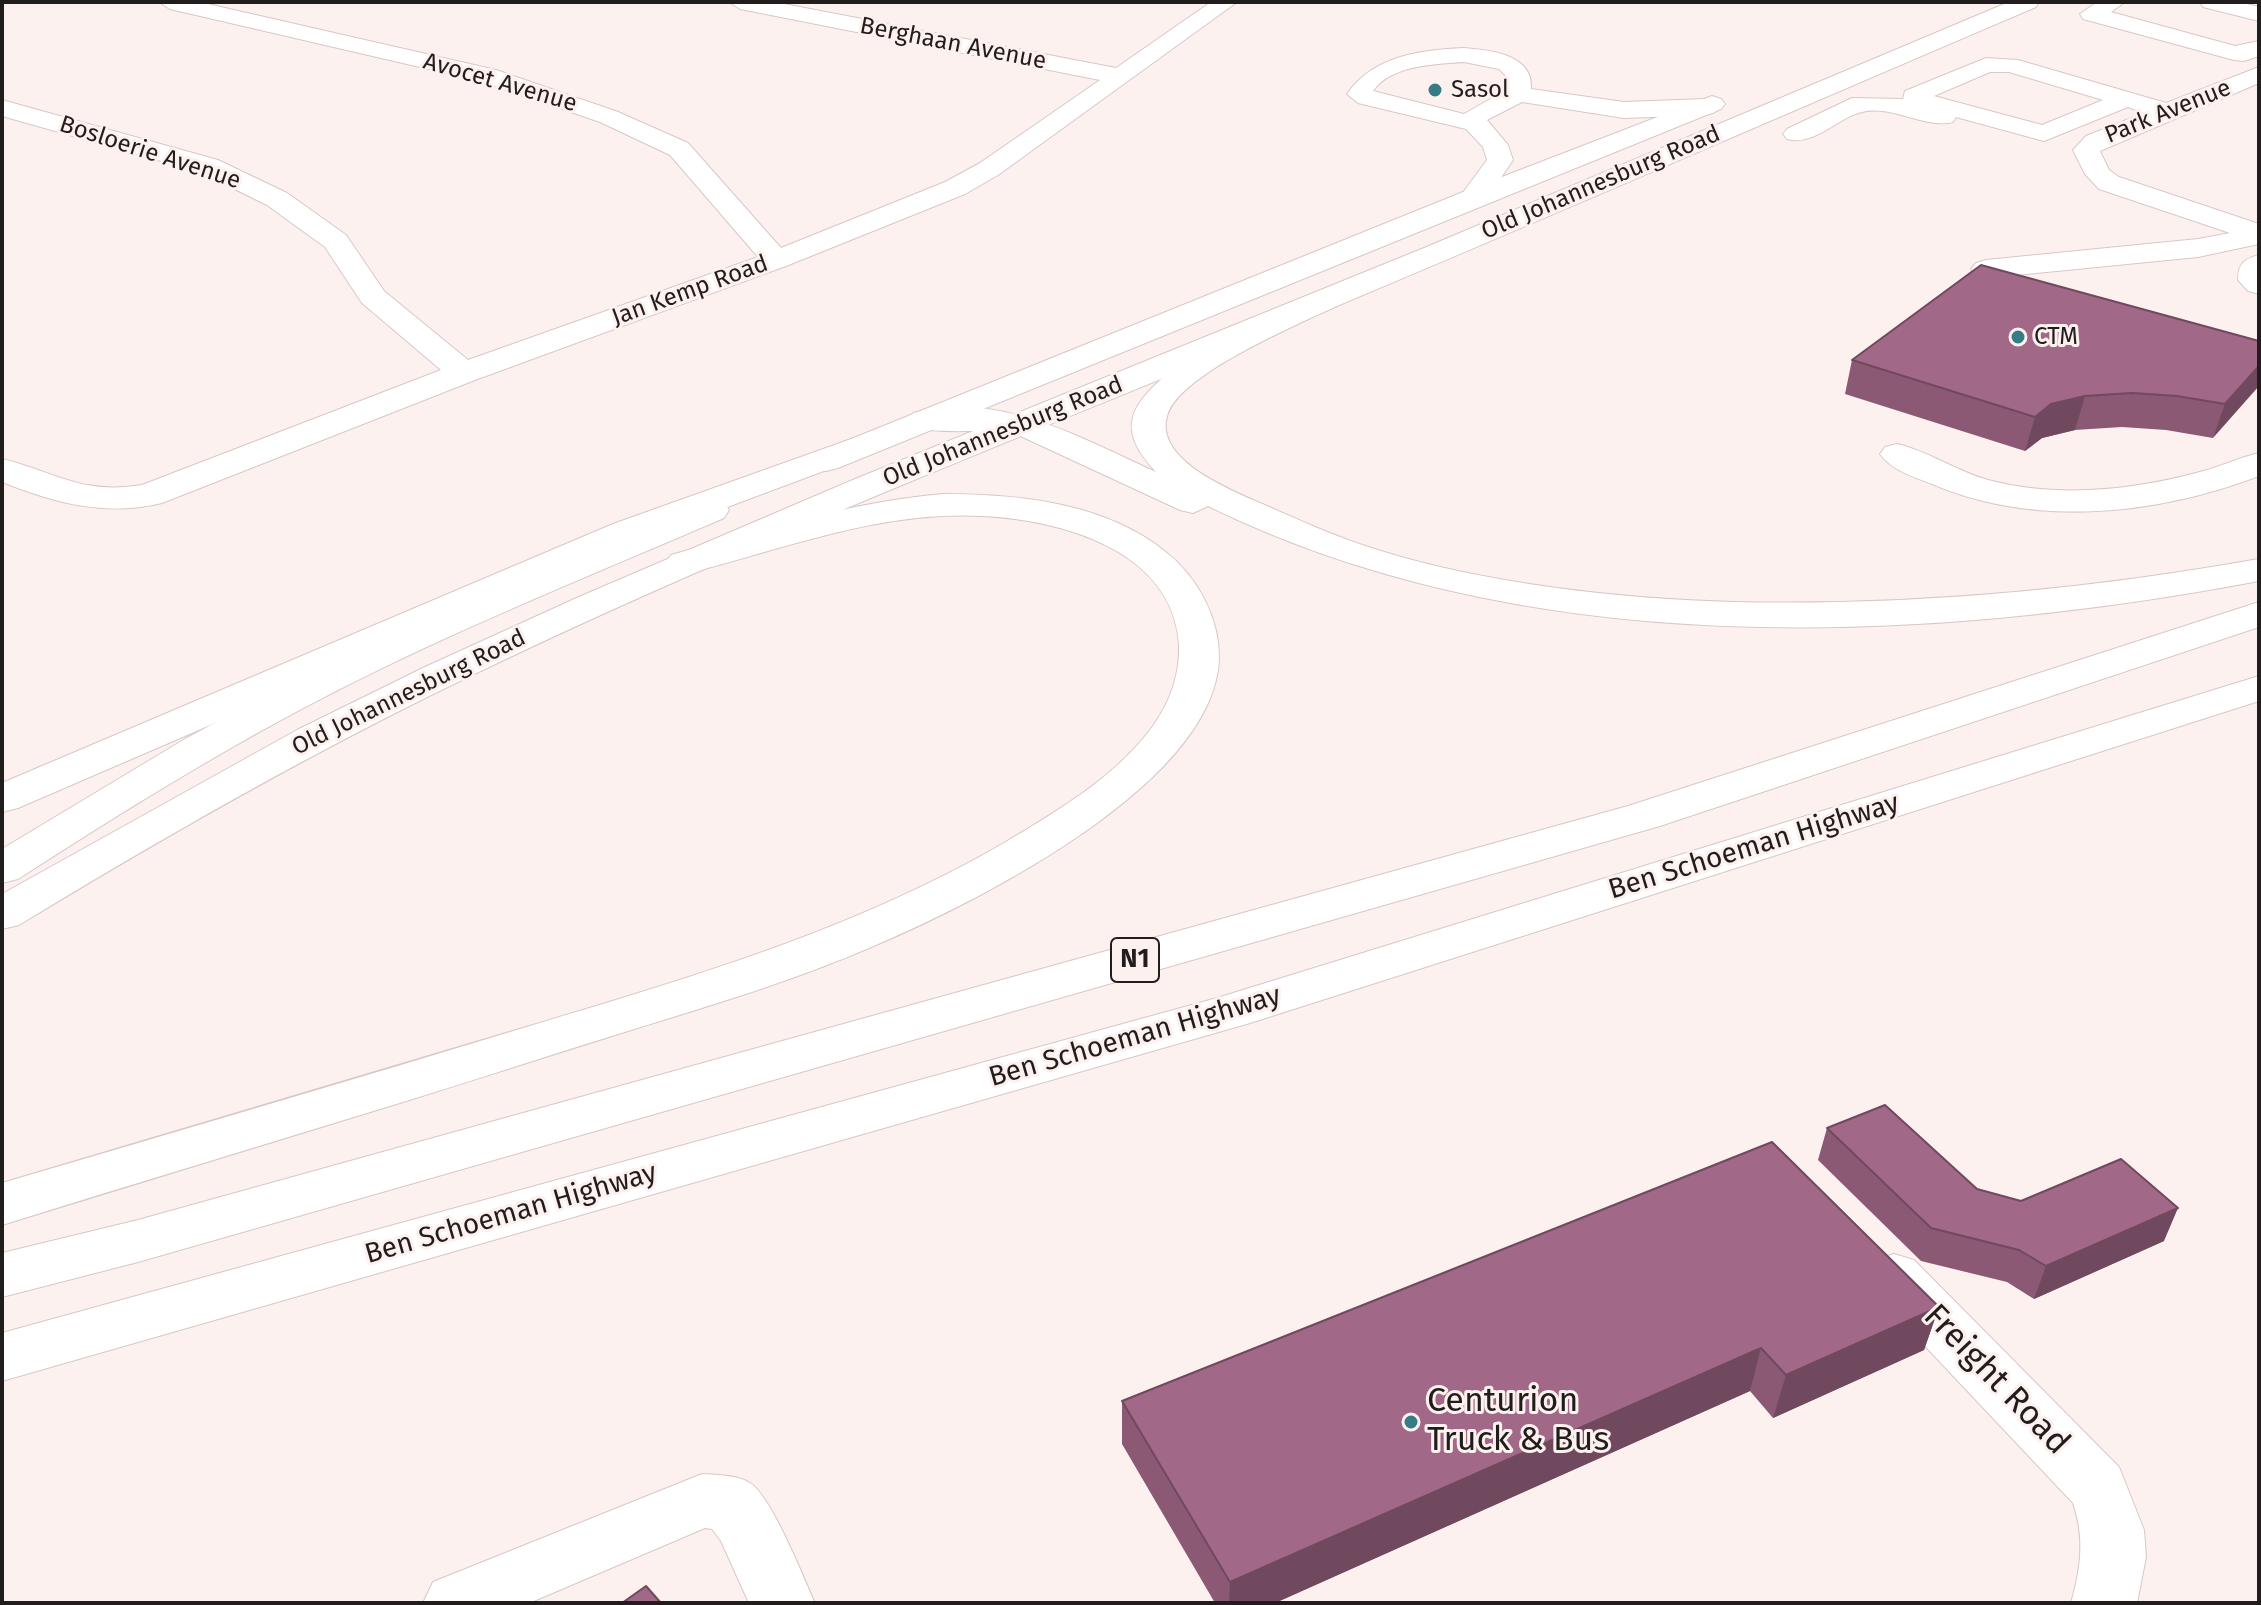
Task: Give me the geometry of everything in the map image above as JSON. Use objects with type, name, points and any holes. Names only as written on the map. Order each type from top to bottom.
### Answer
[{"type":"main road","name":"Avocet Avenue","points":[[170,2],[487,75],[532,88],[644,131],[679,149],[776,260]]},
{"type":"main road","name":"Berghaan Avenue","points":[[740,2],[1118,76]]},
{"type":"main road","name":"Jan Kemp Road","points":[[2,469],[79,498],[114,500],[164,491],[464,373],[776,260],[975,178],[1226,2]]},
{"type":"main road","points":[[1772,84],[1895,40],[1988,2]]},
{"type":"main road","name":"Old Johannesburg Road","points":[[2,914],[193,804],[334,728],[500,647],[684,563],[1332,297],[2028,2]]},
{"type":"main road","points":[[2114,2],[2091,14],[2234,53],[2244,54],[2259,48]]},
{"type":"main road","points":[[2211,2],[2259,14]]},
{"type":"main road","points":[[1473,198],[1500,160],[1495,145],[1475,124],[1359,94],[1361,86],[1374,76],[1422,57],[1470,56],[1503,62],[1514,69],[1520,80],[1513,97],[1479,113],[1474,117],[1475,124]]},
{"type":"main road","points":[[2127,99],[2044,133],[1914,96],[1994,64],[2010,65],[2127,99],[2167,112]]},
{"type":"main road","name":"Park Avenue","points":[[2259,74],[2095,142],[2086,150],[2098,174],[2109,183],[2259,234]]},
{"type":"main road","points":[[1374,76],[1426,86],[1409,108]]},
{"type":"main road","points":[[1463,92],[1624,110],[1706,107]]},
{"type":"main road","points":[[2209,95],[2249,106]]},
{"type":"main road","name":"Old Johannesburg Road","points":[[2,869],[104,803],[321,682],[419,635],[868,443],[1473,198],[1732,97]]},
{"type":"main road","points":[[1796,134],[1850,106],[1876,102],[2086,150]]},
{"type":"main road","name":"Bosloerie Avenue","points":[[2,108],[209,166],[277,199],[336,241],[373,297],[464,373]]},
{"type":"main road","points":[[1986,269],[2198,248],[2259,234]]},
{"type":"main road","points":[[2259,264],[2253,268],[2253,280],[2259,285]]},
{"type":"main road","points":[[1332,297],[1178,377],[1155,405],[1149,417],[1149,431],[1156,449],[1186,480],[1219,499],[1367,559]]},
{"type":"main road","points":[[925,420],[986,419],[1022,424],[1264,532],[1505,590],[1566,599],[1769,614],[1873,612],[2061,601],[2259,570]]},
{"type":"main road","points":[[2,799],[626,532],[868,443]]},
{"type":"main road","points":[[1897,454],[1919,468],[1967,485],[2084,502],[2130,498],[2207,481],[2259,463]]},
{"type":"main road","points":[[2,1204],[706,988],[823,949],[895,919],[999,865],[1058,829],[1114,786],[1150,757],[1166,737],[1194,686],[1199,640],[1193,615],[1169,576],[1150,557],[1124,540],[1056,515],[978,505],[891,509],[684,563]]},
{"type":"main road","name":"N1","points":[[2,1275],[169,1232],[1644,816],[2259,614]]},
{"type":"main road","name":"Ben Schoeman Highway","points":[[2,1357],[1232,1011],[2259,688]]},
{"type":"main road","name":"Freight Road","points":[[1853,1234],[2097,1486],[2113,1519],[2114,1547],[2104,1603]]},
{"type":"main road","points":[[456,1603],[702,1501],[729,1503],[745,1523],[782,1603]]},
{"type":"building","name":"CTM","points":[[1981,265],[2259,341],[2259,366],[2225,404],[2132,393],[2085,396],[2051,404],[2035,417],[1852,360]]},
{"type":"building","points":[[1885,1105],[1977,1189],[2021,1201],[2121,1159],[2178,1208],[2046,1266],[2019,1250],[1931,1228],[1827,1128]]},
{"type":"building","points":[[1772,1142],[1939,1307],[1786,1375],[1761,1348],[1230,1582],[1122,1401]]},
{"type":"building","points":[[646,1586],[661,1603],[622,1603]]},
{"type":"place","name":"Sasol","points":[[1435,90]]},
{"type":"place","name":"CTM","points":[[2018,337]]},
{"type":"place","name":"Centurion Truck & Bus","points":[[1411,1422]]}]
